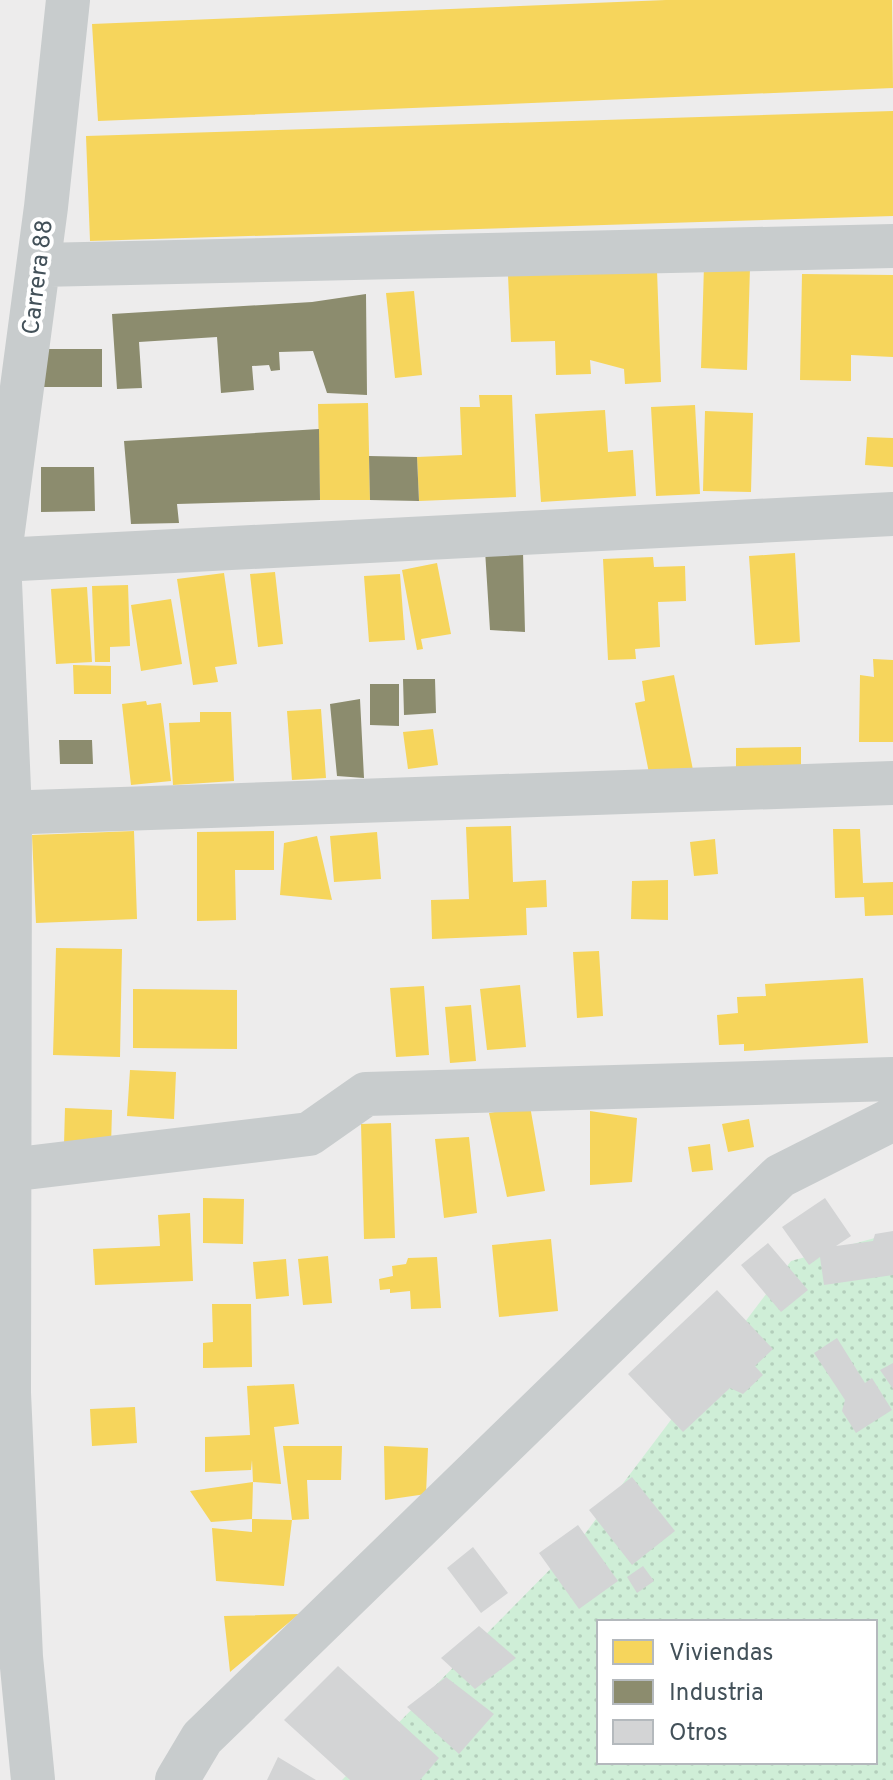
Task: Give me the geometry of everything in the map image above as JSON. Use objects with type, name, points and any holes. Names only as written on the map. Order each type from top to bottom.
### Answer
[{"type":"street","name":"Carrera 88","points":[[0,553],[39,265],[68,0]]},
{"type":"street","points":[[39,265],[893,246]]},
{"type":"street","points":[[0,560],[893,514]]},
{"type":"street","points":[[0,582],[5,812],[4,1121],[9,1170],[5,1393],[11,1657],[33,1780]]},
{"type":"street","points":[[5,812],[893,783]]},
{"type":"street","points":[[9,1170],[309,1134],[366,1094],[893,1079]]},
{"type":"street","points":[[177,1780],[202,1738],[780,1176],[893,1119]]},
{"type":"green space","points":[[893,1233],[893,1780],[342,1780],[584,1535],[791,1261]]},
{"type":"building: Viviendas","points":[[666,0],[892,0],[893,88],[98,121],[92,24]]},
{"type":"building: Viviendas","points":[[893,111],[893,216],[90,241],[86,136]]},
{"type":"building: Viviendas","points":[[704,265],[750,267],[747,370],[701,368]]},
{"type":"building: Viviendas","points":[[657,270],[661,382],[625,384],[624,369],[590,360],[591,374],[556,375],[555,341],[511,342],[508,275]]},
{"type":"building: Viviendas","points":[[802,274],[893,275],[893,357],[851,355],[851,381],[800,380]]},
{"type":"building: Viviendas","points":[[414,291],[422,375],[395,378],[386,293]]},
{"type":"building: Viviendas","points":[[479,395],[512,395],[516,497],[419,501],[417,457],[462,455],[460,407],[480,407]]},
{"type":"building: Viviendas","points":[[368,403],[370,500],[320,500],[318,404]]},
{"type":"building: Viviendas","points":[[695,405],[700,494],[656,496],[651,407]]},
{"type":"building: Viviendas","points":[[605,410],[608,452],[633,450],[636,496],[541,502],[535,414]]},
{"type":"building: Viviendas","points":[[705,411],[753,413],[751,492],[703,491]]},
{"type":"building: Viviendas","points":[[867,437],[893,438],[893,467],[865,465]]},
{"type":"building: Viviendas","points":[[795,553],[800,642],[755,645],[749,556]]},
{"type":"building: Viviendas","points":[[653,557],[654,567],[685,566],[686,601],[658,602],[660,647],[635,649],[636,659],[608,660],[603,559]]},
{"type":"building: Viviendas","points":[[437,563],[451,634],[421,639],[423,649],[417,650],[402,570]]},
{"type":"building: Viviendas","points":[[275,572],[283,644],[258,647],[250,574]]},
{"type":"building: Viviendas","points":[[224,573],[237,664],[215,667],[218,682],[193,685],[177,579]]},
{"type":"building: Viviendas","points":[[400,574],[405,640],[369,642],[364,576]]},
{"type":"building: Viviendas","points":[[128,585],[130,646],[110,647],[110,662],[95,662],[92,586]]},
{"type":"building: Viviendas","points":[[87,587],[92,662],[56,664],[51,589]]},
{"type":"building: Viviendas","points":[[171,599],[182,664],[141,671],[131,605]]},
{"type":"building: Viviendas","points":[[873,659],[893,660],[893,742],[859,742],[860,675],[874,677]]},
{"type":"building: Viviendas","points":[[73,665],[111,666],[111,694],[74,694]]},
{"type":"building: Viviendas","points":[[674,675],[693,770],[650,778],[635,703],[645,701],[642,681]]},
{"type":"building: Viviendas","points":[[146,701],[147,705],[161,703],[171,781],[131,785],[122,704]]},
{"type":"building: Viviendas","points":[[321,709],[326,778],[292,780],[287,711]]},
{"type":"building: Viviendas","points":[[200,712],[231,712],[234,781],[173,785],[169,723],[200,722]]},
{"type":"building: Viviendas","points":[[433,729],[438,765],[408,769],[403,732]]},
{"type":"building: Viviendas","points":[[801,747],[801,776],[736,776],[736,748]]},
{"type":"building: Viviendas","points":[[511,826],[513,882],[546,880],[547,907],[526,908],[527,935],[432,939],[431,900],[469,899],[466,827]]},
{"type":"building: Viviendas","points":[[833,829],[860,829],[863,883],[893,882],[893,915],[865,916],[864,897],[835,898]]},
{"type":"building: Viviendas","points":[[134,831],[137,919],[36,923],[32,835]]},
{"type":"building: Viviendas","points":[[274,831],[274,870],[235,870],[236,920],[197,921],[197,832]]},
{"type":"building: Viviendas","points":[[377,832],[381,879],[334,882],[330,836]]},
{"type":"building: Viviendas","points":[[317,836],[332,900],[280,895],[284,843]]},
{"type":"building: Viviendas","points":[[715,839],[718,874],[694,876],[690,842]]},
{"type":"building: Viviendas","points":[[668,880],[668,920],[631,919],[632,881]]},
{"type":"building: Viviendas","points":[[56,948],[122,949],[120,1057],[53,1055]]},
{"type":"building: Viviendas","points":[[599,951],[603,1016],[577,1018],[573,952]]},
{"type":"building: Viviendas","points":[[863,978],[868,1043],[744,1051],[744,1044],[719,1045],[717,1015],[738,1013],[737,997],[766,996],[765,984]]},
{"type":"building: Viviendas","points":[[520,985],[526,1047],[487,1050],[480,989]]},
{"type":"building: Viviendas","points":[[424,986],[429,1055],[396,1057],[390,988]]},
{"type":"building: Viviendas","points":[[133,989],[237,990],[237,1049],[133,1048]]},
{"type":"building: Viviendas","points":[[471,1005],[476,1061],[450,1063],[445,1007]]},
{"type":"building: Viviendas","points":[[130,1070],[176,1072],[174,1119],[127,1116]]},
{"type":"building: Viviendas","points":[[530,1106],[545,1191],[507,1197],[489,1113]]},
{"type":"building: Viviendas","points":[[65,1108],[112,1110],[111,1147],[64,1145]]},
{"type":"building: Viviendas","points":[[590,1111],[637,1118],[632,1182],[590,1185]]},
{"type":"building: Viviendas","points":[[749,1119],[754,1147],[728,1152],[722,1124]]},
{"type":"building: Viviendas","points":[[391,1123],[395,1238],[364,1239],[361,1124]]},
{"type":"building: Viviendas","points":[[469,1137],[477,1213],[444,1218],[435,1139]]},
{"type":"building: Viviendas","points":[[710,1144],[713,1170],[692,1172],[688,1147]]},
{"type":"building: Viviendas","points":[[203,1198],[244,1199],[243,1244],[203,1243]]},
{"type":"building: Viviendas","points":[[190,1213],[193,1281],[95,1285],[93,1249],[160,1246],[158,1215]]},
{"type":"building: Viviendas","points":[[551,1239],[558,1311],[499,1317],[492,1245]]},
{"type":"building: Viviendas","points":[[328,1256],[332,1303],[303,1305],[298,1259]]},
{"type":"building: Viviendas","points":[[437,1257],[441,1308],[411,1309],[410,1291],[390,1293],[390,1289],[380,1290],[379,1279],[393,1276],[392,1266],[406,1264],[408,1258]]},
{"type":"building: Viviendas","points":[[286,1259],[289,1296],[256,1299],[253,1262]]},
{"type":"building: Viviendas","points":[[212,1304],[251,1304],[252,1367],[203,1368],[203,1343],[213,1342]]},
{"type":"building: Viviendas","points":[[294,1384],[299,1424],[274,1427],[281,1484],[253,1482],[252,1460],[251,1470],[205,1472],[205,1437],[250,1435],[247,1386]]},
{"type":"building: Viviendas","points":[[135,1407],[137,1443],[92,1446],[90,1409]]},
{"type":"building: Viviendas","points":[[283,1446],[342,1446],[341,1480],[307,1480],[309,1519],[292,1520]]},
{"type":"building: Viviendas","points":[[384,1446],[428,1448],[426,1494],[385,1500]]},
{"type":"building: Viviendas","points":[[253,1482],[252,1519],[211,1522],[190,1491]]},
{"type":"building: Viviendas","points":[[252,1519],[292,1520],[284,1586],[216,1581],[212,1528],[252,1532]]},
{"type":"building: Viviendas","points":[[299,1614],[230,1672],[224,1616]]},
{"type":"building: Industria","points":[[366,294],[367,395],[327,393],[313,351],[279,352],[280,370],[271,371],[269,365],[252,366],[254,390],[221,393],[217,337],[139,342],[142,388],[117,389],[112,314],[312,302]]},
{"type":"building: Industria","points":[[44,349],[102,349],[102,387],[44,387]]},
{"type":"building: Industria","points":[[319,429],[320,500],[177,504],[179,523],[131,524],[124,441]]},
{"type":"building: Industria","points":[[369,456],[417,457],[419,501],[370,500]]},
{"type":"building: Industria","points":[[41,467],[94,467],[95,511],[41,512]]},
{"type":"building: Industria","points":[[485,550],[523,552],[525,632],[490,630]]},
{"type":"building: Industria","points":[[403,679],[435,679],[436,713],[404,715]]},
{"type":"building: Industria","points":[[370,684],[399,684],[399,726],[370,725]]},
{"type":"building: Industria","points":[[360,699],[364,778],[337,776],[330,704]]},
{"type":"building: Industria","points":[[59,740],[92,740],[93,764],[60,764]]},
{"type":"building: Otros","points":[[825,1198],[851,1236],[836,1246],[873,1241],[875,1234],[893,1231],[893,1275],[824,1285],[820,1257],[809,1265],[782,1227]]},
{"type":"building: Otros","points":[[768,1243],[808,1290],[781,1312],[741,1265]]},
{"type":"building: Otros","points":[[717,1290],[773,1349],[755,1366],[763,1375],[743,1394],[730,1388],[683,1432],[628,1374]]},
{"type":"building: Otros","points":[[837,1338],[865,1383],[872,1378],[892,1410],[856,1433],[842,1411],[845,1400],[814,1353]]},
{"type":"building: Otros","points":[[893,1363],[893,1389],[880,1370]]},
{"type":"building: Otros","points":[[632,1477],[675,1531],[632,1565],[589,1510]]},
{"type":"building: Otros","points":[[578,1525],[618,1581],[579,1609],[539,1553]]},
{"type":"building: Otros","points":[[473,1547],[508,1593],[481,1613],[447,1568]]},
{"type":"building: Otros","points":[[643,1566],[654,1581],[637,1593],[627,1577]]},
{"type":"building: Otros","points":[[479,1626],[516,1658],[475,1689],[441,1658]]},
{"type":"building: Otros","points":[[338,1666],[439,1758],[420,1780],[350,1780],[284,1720]]},
{"type":"building: Otros","points":[[446,1677],[494,1714],[459,1754],[407,1707]]},
{"type":"building: Otros","points":[[278,1757],[316,1780],[267,1780]]}]
